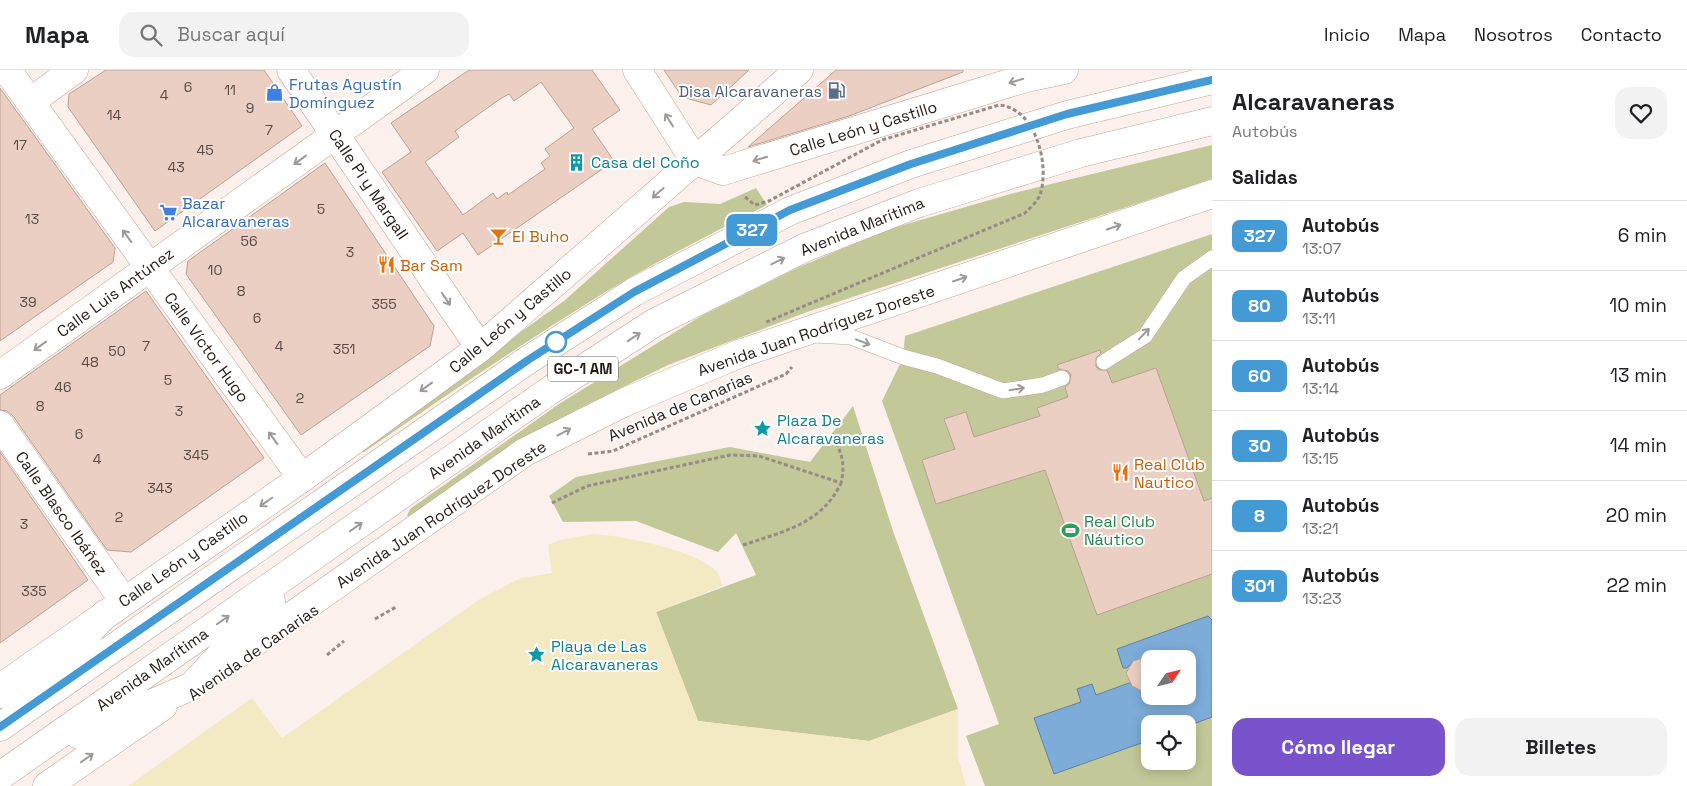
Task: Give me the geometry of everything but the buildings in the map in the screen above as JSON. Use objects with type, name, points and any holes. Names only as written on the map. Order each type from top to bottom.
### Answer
[{"type":"main road","name":"Calle Víctor Hugo","points":[[7,70],[302,478]]},
{"type":"main road","points":[[30,102],[74,70]]},
{"type":"main road","name":"Calle Pi y Margall","points":[[292,70],[480,348]]},
{"type":"main road","name":"Calle Luis Antúnez","points":[[0,375],[425,70]]},
{"type":"main road","points":[[637,70],[695,161],[799,70]]},
{"type":"main road","name":"Calle León y Castillo","points":[[0,689],[114,607],[302,478],[480,348],[695,161],[723,171],[1026,78],[1064,70]]},
{"type":"main road","name":"GC-1 AM","points":[[0,727],[528,360],[634,292],[781,215],[911,164],[1067,114],[1212,80]]},
{"type":"main road","name":"Avenida Marítima","points":[[0,776],[549,391],[654,324],[804,248],[919,202],[1082,153],[1212,121]]},
{"type":"main road","name":"Avenida Juan Rodríguez Doreste","points":[[47,786],[525,452],[622,403],[739,354],[1212,194]]},
{"type":"main road","name":"Calle Blasco Ibáñez","points":[[0,425],[114,607]]},
{"type":"main road","points":[[24,758],[192,686],[306,562]]},
{"type":"main road","points":[[0,727],[114,607]]},
{"type":"main road","points":[[0,694],[124,640]]},
{"type":"lane","points":[[1104,362],[1145,336],[1184,278],[1212,258]]},
{"type":"lane","points":[[798,334],[851,337],[903,358],[937,366],[1003,391],[1043,385],[1062,378]]},
{"type":"path","points":[[745,197],[755,205],[769,201],[882,140],[1000,105],[1010,106],[1027,121],[1040,144],[1042,184],[1039,197],[1025,214],[764,323]]},
{"type":"path","name":"Avenida de Canarias","points":[[579,455],[613,451],[786,374]]},
{"type":"path","points":[[742,545],[798,527],[818,514],[834,499],[845,469],[842,453],[832,434]]},
{"type":"path","points":[[552,503],[588,486],[730,455],[759,456],[841,483]]},
{"type":"path","points":[[375,619],[396,607]]},
{"type":"path","points":[[327,655],[344,641]]},
{"type":"green space","points":[[1212,145],[1212,179],[807,312],[668,365],[578,409],[529,436],[410,517],[407,516],[410,509],[559,404],[701,316],[797,268],[886,230],[1014,193]]},
{"type":"green space","points":[[756,188],[767,205],[634,275],[505,356],[364,452],[359,452],[360,447],[564,301],[669,207],[684,202],[720,204]]},
{"type":"green space","name":"Real Club Náutico","points":[[1212,234],[1212,786],[985,786],[966,736],[999,724],[882,401],[903,358],[905,336]]},
{"type":"green space","points":[[853,406],[893,531],[958,709],[869,741],[698,721],[656,612],[756,575],[736,533],[718,552],[636,521],[563,522],[549,496],[576,477],[730,447],[810,462]]},
{"type":"sand","name":"Playa de Las Alcaravaneras","points":[[593,534],[640,541],[677,551],[707,564],[717,572],[722,586],[656,612],[698,721],[869,741],[958,709],[958,757],[966,786],[128,786],[252,698],[282,738],[480,599],[521,578],[552,573],[548,545],[560,540]]},
{"type":"water","points":[[1208,616],[1212,620],[1212,717],[1196,723],[1196,715],[1141,715],[1141,743],[1054,774],[1034,718],[1081,702],[1077,689],[1092,684],[1096,695],[1129,683],[1137,688],[1141,687],[1141,705],[1196,705],[1196,650],[1141,650],[1141,660],[1133,661],[1127,668],[1123,668],[1117,649]]},
{"type":"bus line","name":"327","points":[[0,727],[528,360],[634,292],[790,210],[911,164],[1067,114],[1212,80]]},
{"type":"place","name":"Disa Alcaravaneras","points":[[836,91]]},
{"type":"place","name":"Frutas Agustín Domínguez","points":[[275,93]]},
{"type":"place","name":"Casa del Coño","points":[[577,162]]},
{"type":"place","name":"Bazar Alcaravaneras","points":[[168,212]]},
{"type":"place","name":"El Buho","points":[[498,236]]},
{"type":"place","name":"Bar Sam","points":[[386,265]]},
{"type":"place","name":"Plaza De Alcaravaneras","points":[[763,429]]},
{"type":"place","name":"Real Club Nautico","points":[[1120,473]]},
{"type":"place","name":"Real Club Náutico","points":[[1070,530]]},
{"type":"place","name":"Playa de Las Alcaravaneras","points":[[537,655]]}]
